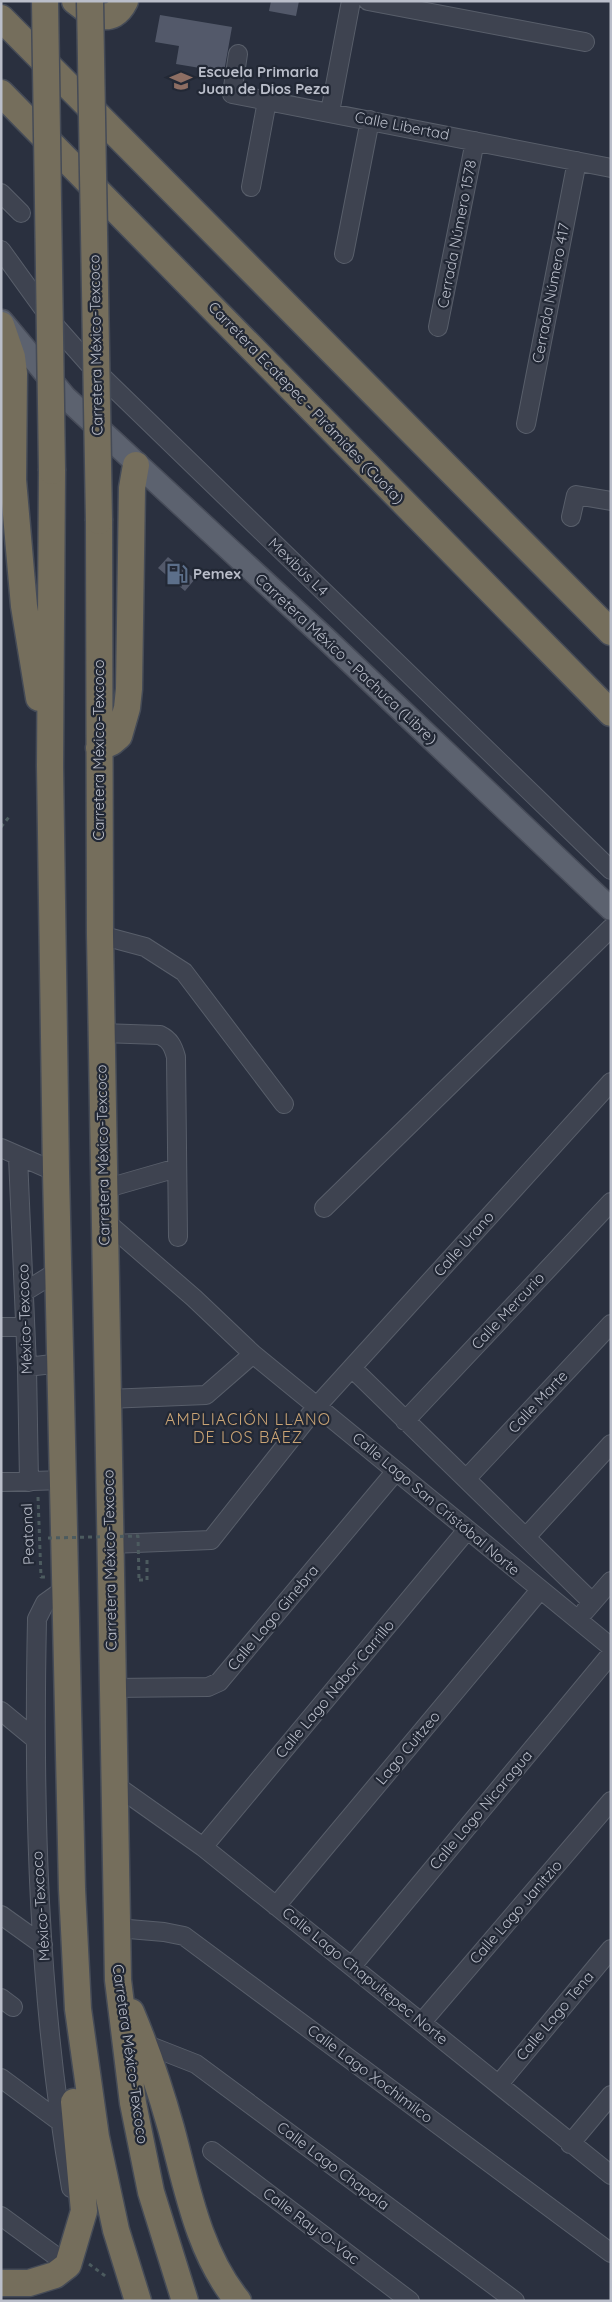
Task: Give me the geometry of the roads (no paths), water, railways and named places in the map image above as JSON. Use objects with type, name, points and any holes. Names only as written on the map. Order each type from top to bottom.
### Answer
[{"type":"highway","points":[[45,1],[52,471],[50,744],[56,1172],[64,1480],[58,1583],[78,2009],[96,2137],[116,2230],[138,2299]]},
{"type":"highway","points":[[75,1],[89,13],[102,16],[114,13],[125,1]]},
{"type":"highway","name":"Carretera México-Texcoco","points":[[90,1],[99,521],[101,1033],[118,1980],[133,2103],[151,2192],[185,2301]]},
{"type":"highway","points":[[1,18],[611,632]]},
{"type":"highway","name":"Carretera Ecatepec - Pirámides (Cuota)","points":[[1,93],[611,713]]},
{"type":"highway","points":[[1,325],[12,357],[14,373],[13,480],[24,606],[32,663],[50,744]]},
{"type":"highway","points":[[99,748],[112,742],[118,736],[127,708],[131,670],[132,488],[136,465]]},
{"type":"highway","points":[[118,1980],[145,2044],[170,2124],[199,2230],[226,2287],[238,2301]]},
{"type":"highway","points":[[1,2283],[29,2283],[54,2275],[73,2251],[84,2211],[73,2088],[78,2009]]},
{"type":"main road","name":"Carretera México - Pachuca (Libre)","points":[[1,320],[64,397],[324,637],[611,909]]},
{"type":"street","points":[[330,112],[351,1]]},
{"type":"street","points":[[368,1],[585,42]]},
{"type":"street","name":"Calle Libertad","points":[[238,54],[232,94],[611,168]]},
{"type":"street","points":[[251,187],[268,101]]},
{"type":"street","points":[[344,254],[370,120]]},
{"type":"street","name":"Cerrada Número 1578","points":[[438,327],[476,141]]},
{"type":"street","name":"Cerrada Número 417","points":[[526,424],[577,161]]},
{"type":"street","points":[[1,193],[21,213]]},
{"type":"street","name":"Mexibús L4","points":[[1,250],[58,329],[89,364],[611,870]]},
{"type":"street","points":[[571,517],[576,495],[611,501]]},
{"type":"street","points":[[324,1208],[611,928]]},
{"type":"street","points":[[100,935],[145,947],[184,972],[284,1104]]},
{"type":"street","points":[[101,1033],[160,1035],[167,1038],[173,1046],[176,1057],[178,1237]]},
{"type":"street","name":"Calle Urano","points":[[111,1544],[211,1540],[317,1406],[611,1082]]},
{"type":"street","points":[[1,1149],[56,1172]]},
{"type":"street","name":"México-Texcoco","points":[[18,1157],[24,1327],[33,1482]]},
{"type":"street","points":[[104,1188],[177,1168]]},
{"type":"street","name":"Calle Mercurio","points":[[405,1421],[611,1202]]},
{"type":"street","name":"Calle Lago San Cristóbal Norte","points":[[104,1220],[194,1298],[254,1354],[611,1647]]},
{"type":"street","points":[[24,1292],[58,1271]]},
{"type":"street","name":"Calle Marte","points":[[466,1480],[611,1324]]},
{"type":"street","points":[[1,1328],[24,1327]]},
{"type":"street","points":[[107,1399],[206,1395],[254,1354]]},
{"type":"street","points":[[27,1367],[61,1363]]},
{"type":"street","name":"Calle Lago San Cristóbal Norte","points":[[352,1368],[592,1602]]},
{"type":"street","points":[[526,1537],[611,1444]]},
{"type":"street","name":"Calle Lago Ginebra","points":[[112,1688],[208,1687],[219,1682],[396,1471]]},
{"type":"street","points":[[1,1482],[64,1480]]},
{"type":"street","name":"Calle Lago Nabor Carrillo","points":[[203,1847],[467,1530]]},
{"type":"street","points":[[577,1619],[611,1581]]},
{"type":"street","name":"México-Texcoco","points":[[58,1583],[37,1619],[34,1739],[43,1946],[73,2251]]},
{"type":"street","name":"Lago Cuitzeo","points":[[276,1906],[540,1590]]},
{"type":"street","name":"Calle Lago Nicaragua","points":[[352,1966],[611,1654]]},
{"type":"street","points":[[1,1711],[34,1739]]},
{"type":"street","name":"Calle Lago Chapultepec Norte","points":[[114,1784],[203,1847],[499,2084],[570,2144],[611,2175]]},
{"type":"street","name":"Calle Lago Janitzio","points":[[422,2022],[611,1801]]},
{"type":"street","points":[[1,1915],[43,1946]]},
{"type":"street","name":"Calle Lago Xochimilco","points":[[116,1928],[164,1932],[184,1936],[611,2253]]},
{"type":"street","name":"Calle Lago Tena","points":[[499,2084],[611,1949]]},
{"type":"street","name":"Calle Lago Chapala","points":[[145,2044],[196,2064],[515,2301]]},
{"type":"street","points":[[1,2078],[59,2122]]},
{"type":"street","points":[[570,2144],[611,2095]]},
{"type":"street","name":"Calle Ray-O-Vac","points":[[212,2152],[410,2301]]},
{"type":"street","points":[[1,2216],[73,2251]]},
{"type":"place","name":"Escuela Primaria Juan de Dios Peza","points":[[181,81]]},
{"type":"place","name":"Pemex","points":[[177,574]]},
{"type":"district","name":"AMPLIACIÓN LLANO DE LOS BÁEZ","points":[[248,1428]]}]
